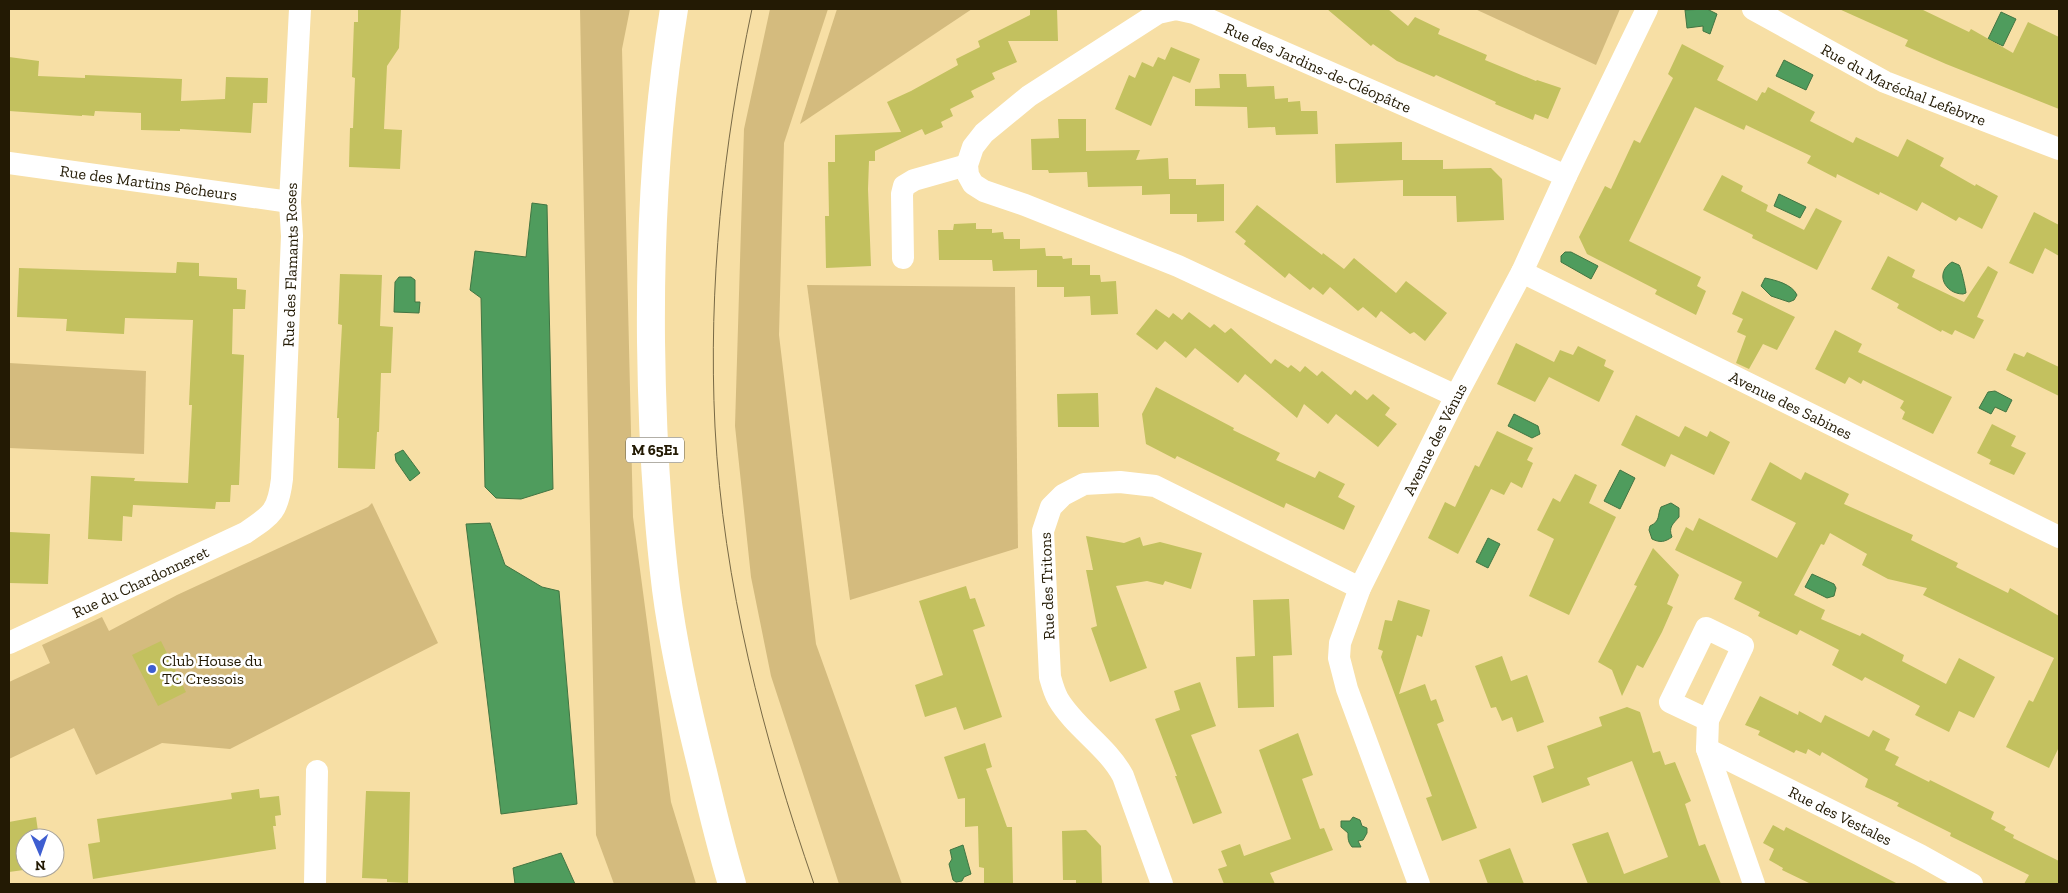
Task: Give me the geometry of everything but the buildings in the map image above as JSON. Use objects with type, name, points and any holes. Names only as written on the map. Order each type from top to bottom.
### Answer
[{"type":"main road","name":"M 65E1","points":[[674,9],[660,112],[652,214],[652,392],[658,496],[666,590],[679,668],[699,757],[732,884]]},
{"type":"street","name":"Rue des Flamants Roses","points":[[269,517],[280,498],[282,479],[292,236],[290,202],[300,9]]},
{"type":"street","name":"Rue des Jardins-de-Cléopâtre","points":[[967,165],[972,147],[984,133],[1029,96],[1158,13],[1176,9],[1194,13],[1566,176]]},
{"type":"street","name":"Avenue des Vénus","points":[[1419,884],[1343,675],[1339,658],[1340,643],[1360,588],[1456,396],[1522,272],[1647,9]]},
{"type":"street","name":"Rue du Maréchal Lefebvre","points":[[1753,9],[1885,82],[2059,149]]},
{"type":"street","name":"Rue des Martins Pêcheurs","points":[[9,163],[290,202]]},
{"type":"street","points":[[904,258],[902,194],[904,186],[914,180],[967,165],[968,175],[974,184],[984,191],[1025,205],[1178,266],[1456,396]]},
{"type":"street","name":"Avenue des Sabines","points":[[1522,272],[2059,537]]},
{"type":"street","name":"Rue des Tritons","points":[[1162,884],[1123,776],[1116,764],[1065,710],[1056,697],[1050,677],[1043,531],[1051,507],[1063,495],[1084,484],[1120,482],[1155,486],[1360,588]]},
{"type":"street","name":"Rue du Chardonneret","points":[[9,643],[210,551],[245,533],[269,517]]},
{"type":"street","points":[[1708,720],[1707,749],[1754,884]]},
{"type":"street","name":"Rue des Vestales","points":[[1707,749],[1920,855],[1972,884]]},
{"type":"street","points":[[315,884],[317,771]]},
{"type":"shaded area","points":[[580,9],[630,9],[622,49],[633,517],[671,802],[696,884],[614,884],[596,835]]},
{"type":"shaded area","points":[[770,9],[828,9],[784,143],[779,335],[816,644],[902,884],[839,884],[771,676],[751,577],[735,426],[744,129]]},
{"type":"shaded area","points":[[837,9],[972,9],[800,124]]},
{"type":"shaded area","points":[[1475,9],[1620,9],[1596,65]]},
{"type":"shaded area","points":[[1707,9],[1717,14],[1710,34],[1703,31],[1703,26],[1687,28],[1685,10]]},
{"type":"shaded area","points":[[2001,12],[2016,19],[2003,46],[1988,39]]},
{"type":"shaded area","points":[[1784,60],[1813,75],[1806,90],[1776,76]]},
{"type":"shaded area","points":[[1779,194],[1806,207],[1800,218],[1774,206]]},
{"type":"shaded area","points":[[532,203],[547,205],[553,489],[521,499],[496,498],[485,487],[481,298],[470,290],[475,251],[526,257]]},
{"type":"shaded area","points":[[1565,252],[1571,252],[1598,266],[1591,279],[1561,262],[1561,256]]},
{"type":"shaded area","points":[[1952,262],[1960,267],[1966,293],[1951,291],[1944,282],[1944,272]]},
{"type":"shaded area","points":[[399,277],[411,277],[415,280],[415,302],[420,302],[419,313],[394,312],[395,282]]},
{"type":"shaded area","points":[[1765,278],[1783,283],[1795,291],[1797,295],[1794,300],[1789,302],[1771,296],[1761,286]]},
{"type":"shaded area","points":[[807,285],[1015,287],[1018,548],[850,600]]},
{"type":"shaded area","points":[[9,363],[146,371],[144,454],[9,448]]},
{"type":"shaded area","points":[[1995,391],[2012,400],[2006,412],[1995,407],[1991,414],[1979,408],[1988,392]]},
{"type":"shaded area","points":[[1514,414],[1538,426],[1540,434],[1532,438],[1508,426]]},
{"type":"shaded area","points":[[403,450],[420,473],[410,481],[396,461],[395,454]]},
{"type":"shaded area","points":[[1620,470],[1635,478],[1620,509],[1604,501]]},
{"type":"shaded area","points":[[372,503],[438,643],[230,749],[162,743],[96,775],[74,728],[9,759],[9,682],[50,663],[42,645],[102,617],[109,631],[177,595],[368,507]]},
{"type":"shaded area","points":[[1671,503],[1679,508],[1679,517],[1671,528],[1672,537],[1662,541],[1652,539],[1649,530],[1650,526],[1657,520],[1661,507]]},
{"type":"shaded area","points":[[490,523],[505,565],[542,587],[559,591],[577,804],[501,814],[466,524]]},
{"type":"shaded area","points":[[1488,538],[1500,544],[1488,568],[1476,562]]},
{"type":"shaded area","points":[[1812,574],[1834,584],[1836,588],[1834,596],[1827,598],[1805,587]]},
{"type":"shaded area","points":[[1353,817],[1360,820],[1362,826],[1367,828],[1367,833],[1363,840],[1358,841],[1361,847],[1352,847],[1348,840],[1348,833],[1341,827],[1341,821],[1350,821]]},
{"type":"shaded area","points":[[963,845],[971,874],[964,877],[962,881],[956,882],[953,880],[949,864],[952,859],[950,850]]},
{"type":"shaded area","points":[[561,853],[575,884],[515,884],[513,868]]},
{"type":"tram line","points":[[752,9],[733,112],[720,216],[716,269],[713,374],[719,485],[736,601],[748,659],[778,773],[814,884]]},
{"type":"place","name":"Club House du TC Cressois","points":[[152,669]]}]
